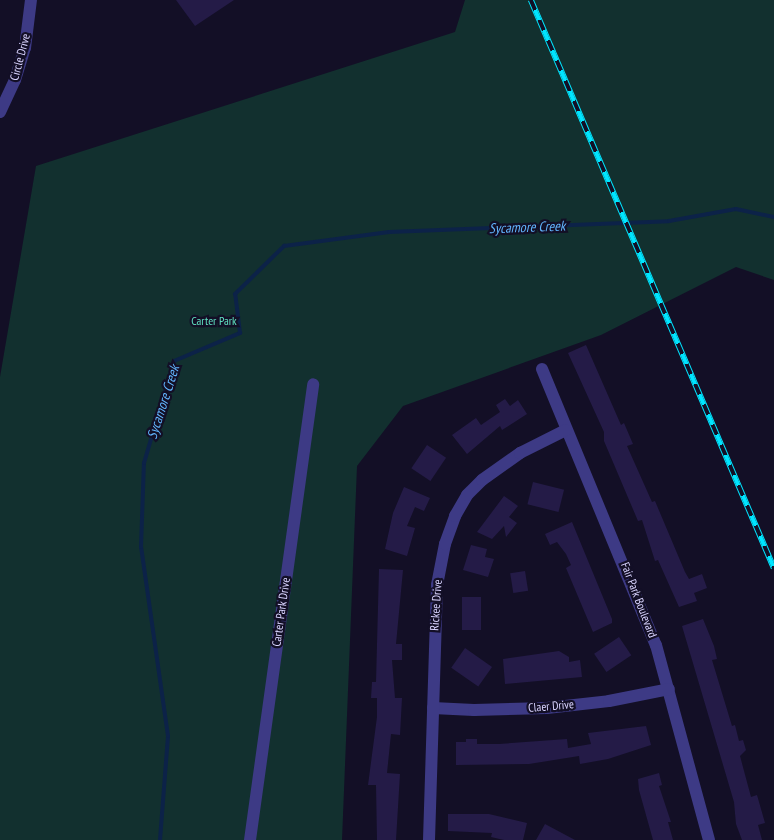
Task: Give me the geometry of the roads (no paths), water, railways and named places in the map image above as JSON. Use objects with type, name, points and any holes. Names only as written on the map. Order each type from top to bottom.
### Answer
[{"type":"street","name":"Circle Drive","points":[[0,112],[15,80],[25,48],[31,0]]},
{"type":"street","name":"Fair Park Boulevard","points":[[542,369],[566,430],[639,599],[669,689],[709,840]]},
{"type":"street","name":"Carter Park Drive","points":[[250,840],[313,384]]},
{"type":"street","name":"Rickee Drive","points":[[429,840],[437,585],[445,544],[455,516],[467,496],[482,480],[520,453],[566,430]]},
{"type":"street","name":"Claer Drive","points":[[433,708],[474,710],[547,708],[669,689]]},
{"type":"waterway","name":"Sycamore Creek","points":[[160,840],[168,736],[141,547],[144,463],[174,361],[240,333],[235,294],[284,246],[389,232],[669,221],[736,209],[774,217]]},
{"type":"railway","points":[[531,0],[774,568]]},
{"type":"park label","name":"Carter Park","points":[[214,321]]}]
